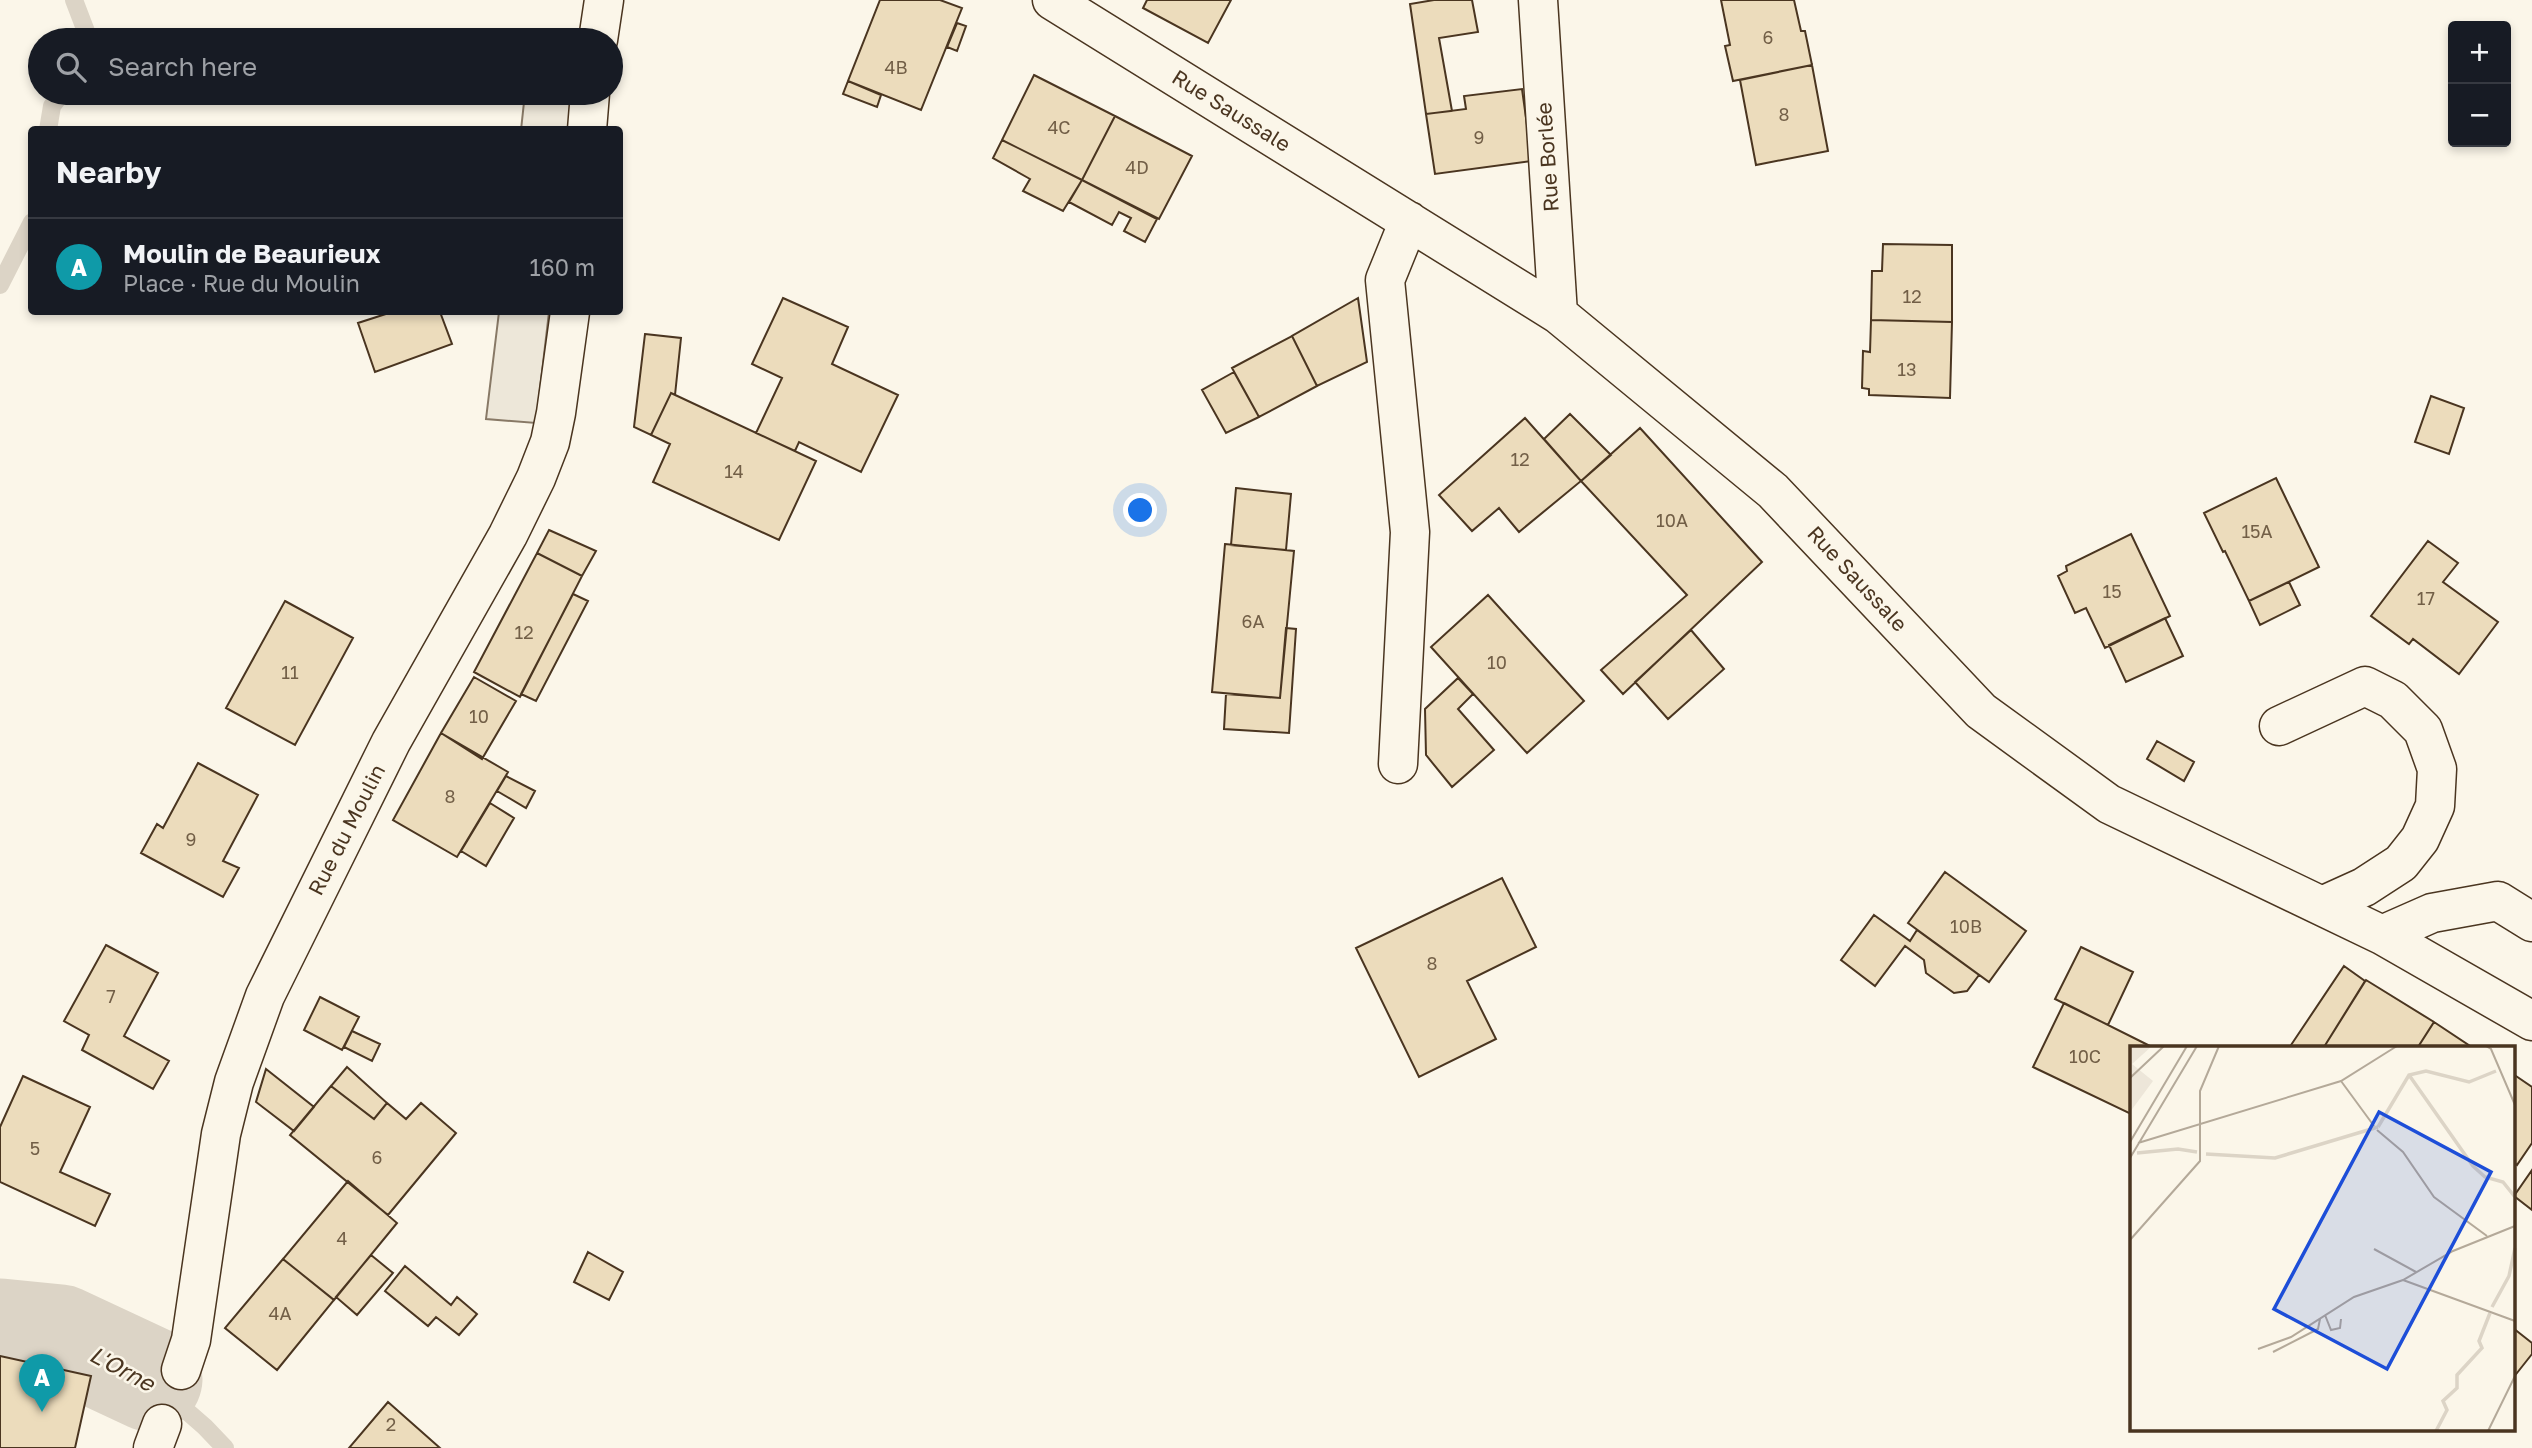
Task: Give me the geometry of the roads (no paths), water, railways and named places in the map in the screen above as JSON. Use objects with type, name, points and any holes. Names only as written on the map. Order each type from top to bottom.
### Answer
[{"type":"street","points":[[600,28],[604,0]]},
{"type":"street","name":"Rue Saussale","points":[[1052,0],[1558,314],[1773,491],[1981,711],[2109,804],[2382,935],[2532,1021]]},
{"type":"street","name":"Rue Borlée","points":[[1538,0],[1558,314]]},
{"type":"street","points":[[587,126],[589,105]]},
{"type":"street","points":[[1398,764],[1410,532],[1385,280],[1409,221]]},
{"type":"street","name":"Rue du Moulin","points":[[181,1370],[191,1340],[221,1134],[251,1031],[265,996],[391,742],[508,535],[536,478],[550,442],[556,413],[570,315]]},
{"type":"street","points":[[2279,726],[2365,686],[2393,700],[2423,730],[2437,769],[2435,806],[2420,839],[2401,863],[2364,887],[2322,906]]},
{"type":"street","points":[[2382,935],[2432,913],[2498,901],[2532,922]]},
{"type":"waterway","points":[[74,0],[85,28]]},
{"type":"waterway","points":[[49,126],[53,105]]},
{"type":"waterway","points":[[0,285],[28,230]]},
{"type":"waterway","name":"L'Orne","points":[[0,1331],[60,1337],[150,1379]]},
{"type":"waterway","name":"L'Orne","points":[[150,1379],[225,1448]]},
{"type":"place","name":"Moulin de Beaurieux","points":[[42,1412]]}]
